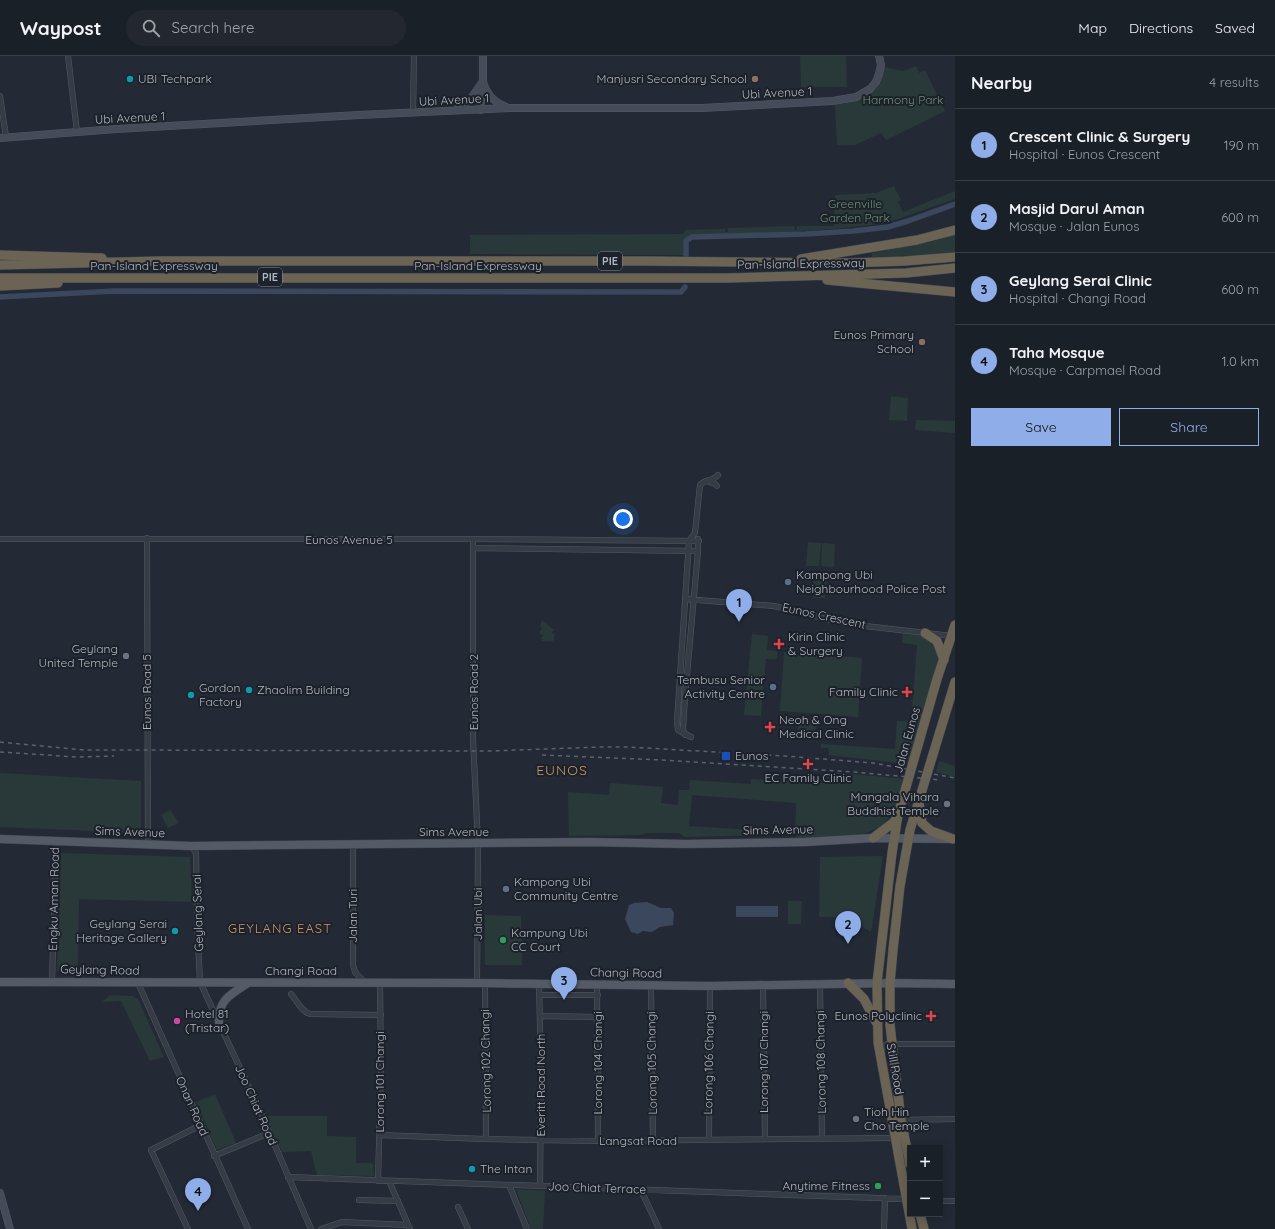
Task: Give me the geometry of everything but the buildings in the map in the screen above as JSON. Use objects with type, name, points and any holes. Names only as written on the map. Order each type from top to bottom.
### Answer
[{"type":"highway","points":[[788,262],[809,256],[877,248],[955,230]]},
{"type":"highway","points":[[0,255],[90,257],[161,261]]},
{"type":"highway","name":"Pan-Island Expressway","points":[[0,265],[161,261],[850,263],[955,257]]},
{"type":"highway","name":"Pan-Island Expressway","points":[[0,278],[655,278],[906,273],[955,268]]},
{"type":"highway","points":[[790,276],[955,292]]},
{"type":"highway","points":[[0,286],[59,283],[70,278]]},
{"type":"highway","name":"Jalan Eunos","points":[[878,983],[894,838],[898,815],[944,660],[953,636],[955,625]]},
{"type":"highway","points":[[925,633],[937,642],[944,660]]},
{"type":"highway","points":[[890,983],[897,912],[908,839],[919,797],[952,703],[955,682]]},
{"type":"highway","points":[[919,797],[922,823],[931,831],[954,839]]},
{"type":"highway","points":[[873,838],[894,822],[898,815]]},
{"type":"highway","name":"Still Road","points":[[878,983],[877,1025],[881,1058],[912,1229]]},
{"type":"highway","name":"Still Road","points":[[890,983],[891,1044],[901,1120],[907,1149]]},
{"type":"highway","points":[[848,984],[864,999],[877,1025]]},
{"type":"highway","points":[[881,1058],[883,1060],[888,1057],[894,1060]]},
{"type":"highway","points":[[921,1217],[924,1229]]},
{"type":"main road","name":"Sims Avenue","points":[[0,839],[190,846],[589,842],[718,844],[873,838],[954,839]]},
{"type":"main road","name":"Geylang Road","points":[[0,982],[200,982]]},
{"type":"main road","name":"Changi Road","points":[[200,982],[366,984],[481,983],[651,986],[878,983],[955,984]]},
{"type":"main road","points":[[219,1022],[219,1014],[223,1002],[248,983]]},
{"type":"street","points":[[68,56],[77,132]]},
{"type":"street","points":[[413,113],[414,56]]},
{"type":"street","points":[[480,110],[483,80],[483,56]]},
{"type":"street","name":"Ubi Avenue 1","points":[[3,138],[77,132],[509,108],[702,108],[801,103],[845,99],[862,95],[873,85],[880,72],[881,65],[879,56]]},
{"type":"street","points":[[483,80],[492,99],[509,108]]},
{"type":"street","points":[[454,111],[464,106],[470,100],[483,80]]},
{"type":"street","points":[[0,96],[3,138]]},
{"type":"street","points":[[691,737],[678,730],[677,722],[689,541],[694,533],[701,483],[714,479],[718,475]]},
{"type":"street","points":[[706,481],[714,483],[717,486]]},
{"type":"street","points":[[685,735],[683,729],[685,697],[698,551],[698,541],[694,533]]},
{"type":"street","name":"Eunos Avenue 5","points":[[0,539],[147,538],[698,541]]},
{"type":"street","name":"Eunos Road 5","points":[[147,538],[148,845]]},
{"type":"street","name":"Eunos Road 2","points":[[473,539],[474,739],[478,844]]},
{"type":"street","points":[[473,548],[698,551]]},
{"type":"street","name":"Eunos Crescent","points":[[685,599],[774,606],[831,620],[953,636]]},
{"type":"street","name":"Engku Aman Road","points":[[52,982],[56,841]]},
{"type":"street","name":"Jalan Ubi","points":[[478,844],[481,983]]},
{"type":"street","name":"Jalan Turi","points":[[353,845],[354,965],[355,972],[366,984]]},
{"type":"street","name":"Geylang Serai","points":[[190,846],[196,853],[200,982]]},
{"type":"street","name":"Joo Chiat Road","points":[[200,982],[311,1229]]},
{"type":"street","name":"Onan Road","points":[[138,983],[214,1156],[248,1229]]},
{"type":"street","name":"Lorong 102 Changi","points":[[481,983],[485,1031],[486,1139]]},
{"type":"street","name":"Lorong 101 Changi","points":[[378,1181],[380,1135],[380,984]]},
{"type":"street","name":"Everitt Road North","points":[[539,984],[541,1140],[540,1186]]},
{"type":"street","name":"Lorong 108 Changi","points":[[820,984],[822,1139]]},
{"type":"street","name":"Lorong 104 Changi","points":[[597,985],[598,1141]]},
{"type":"street","name":"Lorong 107 Changi","points":[[764,985],[765,1139]]},
{"type":"street","name":"Lorong 105 Changi","points":[[651,986],[653,1141]]},
{"type":"street","name":"Lorong 106 Changi","points":[[708,1140],[710,986]]},
{"type":"street","points":[[291,994],[302,1008],[310,1014],[380,1015]]},
{"type":"street","points":[[540,995],[598,995]]},
{"type":"street","points":[[540,1016],[598,1017]]},
{"type":"street","points":[[881,1058],[885,1045],[955,1044]]},
{"type":"street","points":[[901,1120],[955,1119]]},
{"type":"street","points":[[188,1229],[151,1150],[201,1125]]},
{"type":"street","points":[[214,1156],[269,1133]]},
{"type":"street","name":"Langsat Road","points":[[380,1135],[598,1141],[895,1138]]},
{"type":"street","name":"Joo Chiat Terrace","points":[[288,1177],[906,1199]]},
{"type":"street","points":[[321,1229],[342,1222],[409,1227],[389,1181]]},
{"type":"street","points":[[508,1185],[527,1229]]},
{"type":"street","points":[[642,1190],[659,1229]]},
{"type":"street","points":[[0,1193],[10,1229]]},
{"type":"street","points":[[884,1229],[885,1198]]},
{"type":"street","points":[[359,1200],[398,1201]]},
{"type":"street","points":[[943,1201],[955,1201]]},
{"type":"street","points":[[458,1207],[468,1229]]},
{"type":"green space","points":[[800,56],[846,56],[847,87],[801,87]]},
{"type":"green space","name":"Harmony Park","points":[[916,66],[919,73],[925,70],[945,111],[886,140],[881,133],[855,145],[837,145],[835,105],[853,102],[868,96],[879,85],[884,67],[903,71]]},
{"type":"green space","name":"Greenville Garden Park","points":[[894,186],[901,200],[898,202],[903,212],[955,191],[955,199],[886,223],[835,229],[738,235],[691,235],[684,240],[683,255],[470,254],[470,235],[683,234],[685,230],[725,229],[725,232],[728,232],[728,228],[794,226],[795,230],[797,230],[797,226],[834,226],[835,195],[876,193]]},
{"type":"green space","points":[[955,235],[955,252],[926,255],[872,257],[872,253],[930,242]]},
{"type":"green space","points":[[891,396],[908,398],[907,421],[889,420]]},
{"type":"green space","points":[[916,420],[955,421],[955,433],[915,430]]},
{"type":"green space","points":[[808,542],[821,543],[819,566],[806,566]]},
{"type":"green space","points":[[822,543],[835,544],[834,567],[821,566]]},
{"type":"green space","points":[[814,574],[827,575],[825,598],[813,598]]},
{"type":"green space","points":[[542,620],[554,630],[551,633],[555,634],[553,641],[542,641],[541,637],[544,636],[539,632],[542,629],[540,626]]},
{"type":"green space","points":[[752,634],[768,636],[767,650],[777,651],[777,659],[766,659],[761,716],[744,715]]},
{"type":"green space","points":[[903,634],[927,637],[934,644],[939,658],[909,764],[829,755],[828,748],[821,748],[821,744],[895,749],[897,721],[911,721],[917,645],[902,643]]},
{"type":"green space","points":[[784,652],[862,658],[858,717],[780,711]]},
{"type":"green space","points":[[799,718],[816,719],[815,739],[797,738]]},
{"type":"green space","points":[[939,761],[955,766],[955,777],[936,772]]},
{"type":"green space","points":[[827,772],[906,779],[897,804],[890,816],[882,825],[863,834],[841,838],[797,838],[795,832],[796,803],[692,795],[689,826],[766,831],[766,835],[685,837],[679,833],[648,833],[640,835],[569,836],[568,792],[609,795],[610,783],[663,787],[661,803],[678,805],[679,790],[689,790],[690,780],[751,784],[751,779],[827,783]]},
{"type":"green space","points":[[0,773],[141,781],[141,833],[0,827]]},
{"type":"green space","points":[[170,810],[179,823],[168,828],[161,815]]},
{"type":"green space","points":[[61,853],[190,857],[192,902],[79,899],[78,971],[57,971]]},
{"type":"green space","points":[[883,856],[871,932],[846,917],[819,917],[820,857]]},
{"type":"green space","points":[[788,901],[802,901],[801,924],[788,924]]},
{"type":"green space","name":"Kampung Ubi CC Court","points":[[485,915],[521,916],[522,965],[485,965]]},
{"type":"green space","points":[[110,995],[132,996],[138,999],[164,1057],[150,1061],[121,1001],[102,1002]]},
{"type":"green space","points":[[215,1094],[236,1143],[217,1150],[196,1102]]},
{"type":"green space","points":[[265,1116],[327,1116],[327,1136],[356,1137],[356,1163],[373,1163],[374,1176],[317,1175],[311,1151],[282,1152]]},
{"type":"green space","points":[[516,1189],[545,1191],[543,1229],[531,1229]]},
{"type":"water","points":[[647,902],[661,908],[671,908],[674,913],[673,925],[660,927],[652,932],[643,931],[638,934],[631,932],[625,919],[629,905]]},
{"type":"water","points":[[736,906],[778,906],[778,917],[736,917]]},
{"type":"waterway","points":[[686,255],[686,241],[692,237],[806,234],[888,227],[955,204]]},
{"type":"waterway","points":[[0,297],[115,291],[681,292],[685,287]]},
{"type":"railway","points":[[0,742],[84,750],[492,751],[628,747],[785,756],[873,763],[955,778]]},
{"type":"railway","points":[[0,752],[77,757],[114,756]]},
{"type":"railway","points":[[542,755],[661,760],[854,772],[941,780]]},
{"type":"place","name":"UBI Techpark","points":[[130,79]]},
{"type":"place","name":"Manjusri Secondary School","points":[[755,79]]},
{"type":"place","name":"Eunos Primary School","points":[[922,342]]},
{"type":"place","name":"Kampong Ubi Neighbourhood Police Post","points":[[788,582]]},
{"type":"place","name":"Crescent Clinic & Surgery","points":[[739,622]]},
{"type":"place","name":"Kirin Clinic & Surgery","points":[[779,644]]},
{"type":"place","name":"Geylang United Temple","points":[[126,656]]},
{"type":"place","name":"Tembusu Senior Activity Centre","points":[[773,687]]},
{"type":"place","name":"Zhaolim Building","points":[[249,690]]},
{"type":"place","name":"Family Clinic","points":[[907,692]]},
{"type":"place","name":"Gordon Factory","points":[[191,695]]},
{"type":"place","name":"Neoh & Ong Medical Clinic","points":[[770,727]]},
{"type":"place","name":"Eunos","points":[[726,756]]},
{"type":"place","name":"EC Family Clinic","points":[[808,764]]},
{"type":"place","name":"Mangala Vihara Buddhist Temple","points":[[947,804]]},
{"type":"place","name":"Kampong Ubi Community Centre","points":[[506,889]]},
{"type":"place","name":"Geylang Serai Heritage Gallery","points":[[175,931]]},
{"type":"place","name":"Kampung Ubi CC Court","points":[[503,940]]},
{"type":"place","name":"Masjid Darul Aman","points":[[848,944]]},
{"type":"place","name":"Geylang Serai Clinic","points":[[564,1000]]},
{"type":"place","name":"Eunos Polyclinic","points":[[931,1016]]},
{"type":"place","name":"Hotel 81 (Tristar)","points":[[177,1021]]},
{"type":"place","name":"Tioh Hin Cho Temple","points":[[856,1119]]},
{"type":"place","name":"The Intan","points":[[472,1169]]},
{"type":"place","name":"Anytime Fitness","points":[[878,1186]]},
{"type":"place","name":"Taha Mosque","points":[[198,1211]]},
{"type":"district","name":"EUNOS","points":[[562,770]]},
{"type":"district","name":"GEYLANG EAST","points":[[280,928]]}]
